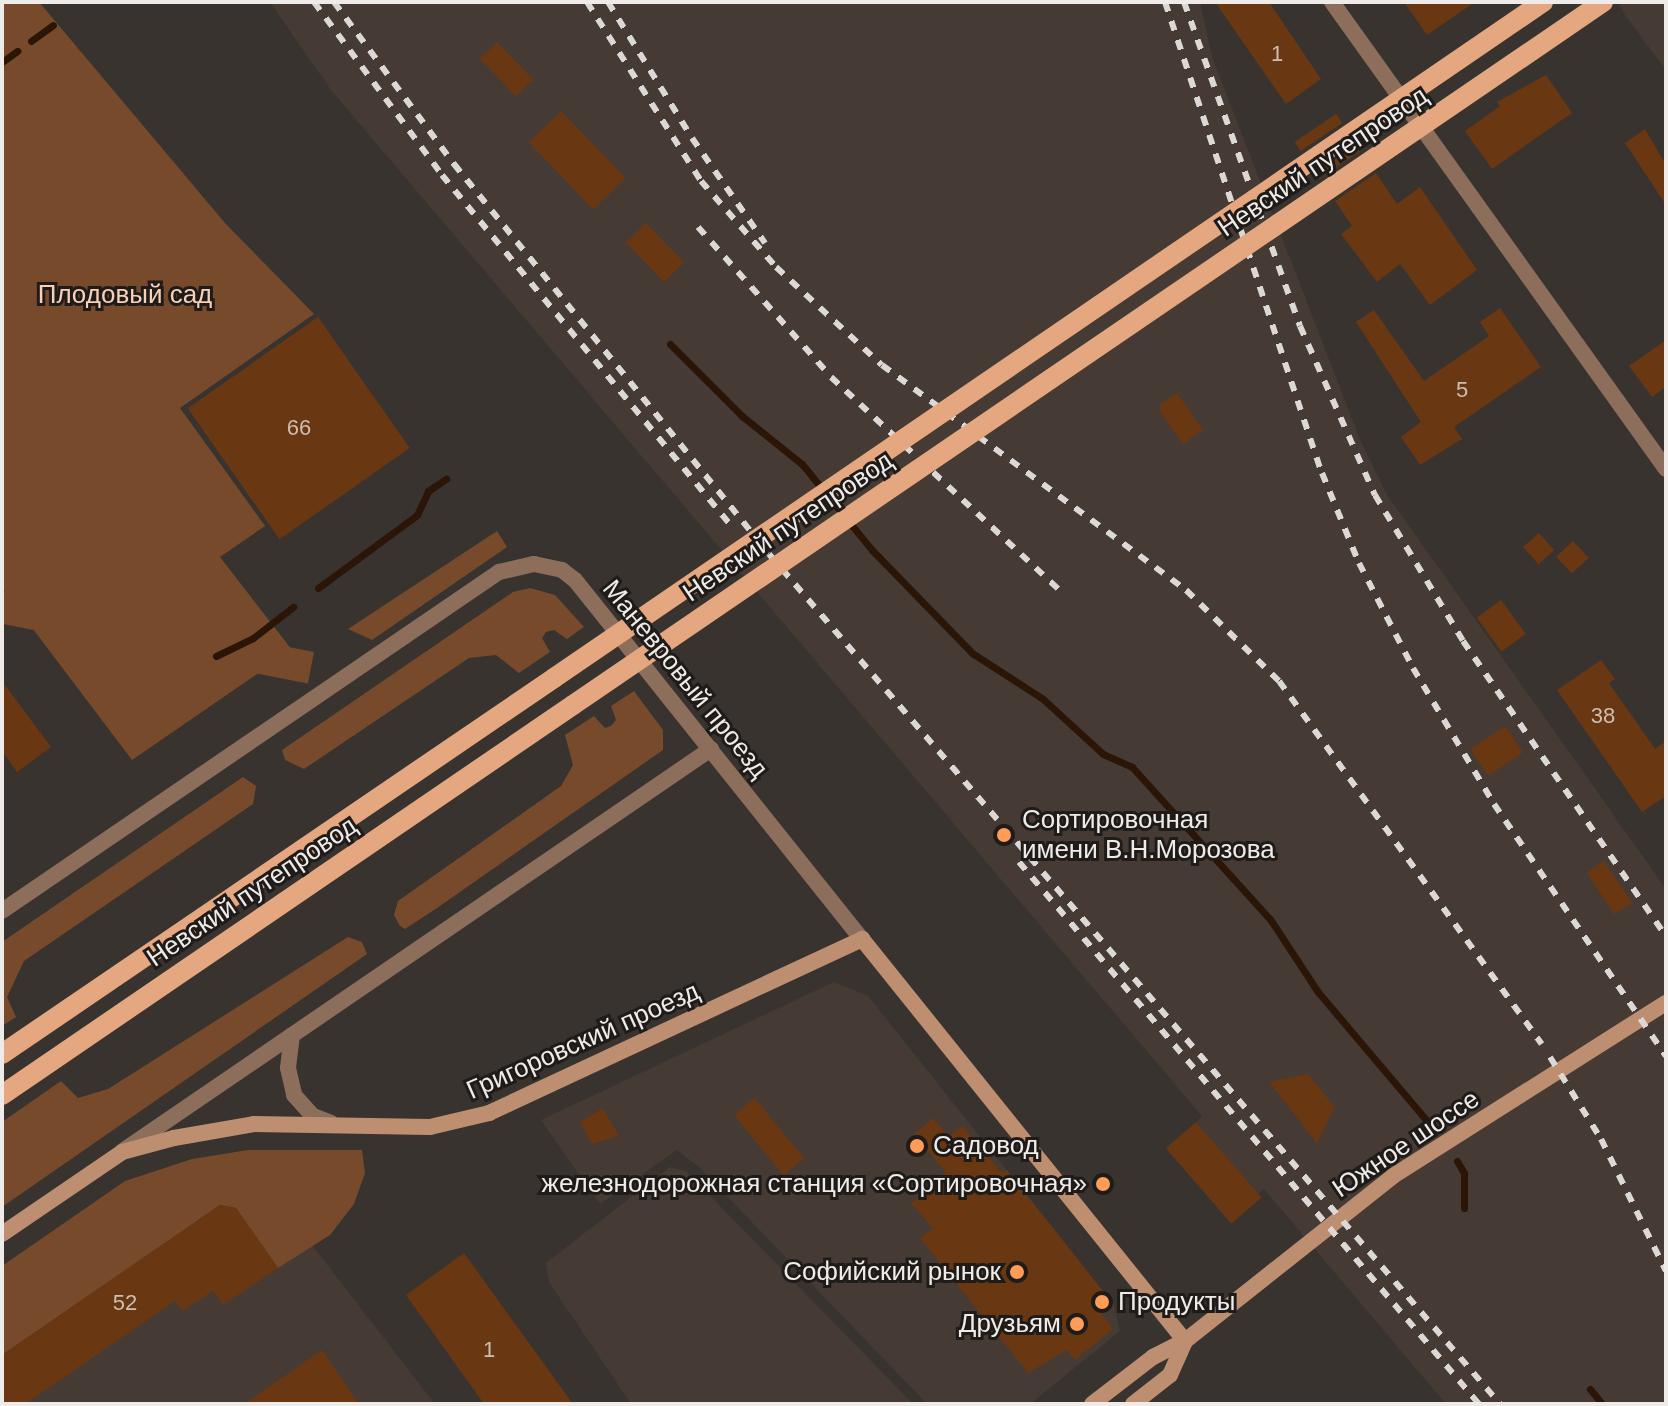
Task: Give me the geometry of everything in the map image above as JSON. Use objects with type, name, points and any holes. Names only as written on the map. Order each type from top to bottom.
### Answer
[{"type":"main road","name":"Невский путепровод","points":[[2,1054],[1543,2]]},
{"type":"main road","name":"Невский путепровод","points":[[2,1095],[1603,2]]},
{"type":"street","points":[[1332,2],[1666,469]]},
{"type":"street","name":"Маневровый проезд","points":[[2,911],[514,566],[548,565],[575,580],[1185,1341]]},
{"type":"street","name":"Григоровский проезд","points":[[2,1234],[711,749]]},
{"type":"street","name":"Григоровский проезд","points":[[122,1152],[214,1129],[331,1123],[430,1127],[489,1113],[862,939]]},
{"type":"street","name":"Южное шоссе","points":[[1092,1404],[1153,1357],[1185,1341],[1393,1176],[1666,1003]]},
{"type":"street","points":[[292,1035],[288,1068],[294,1095],[313,1116],[331,1123]]},
{"type":"street","name":"Южное шоссе","points":[[1133,1404],[1170,1375],[1185,1341]]},
{"type":"shaded area","points":[[270,2],[1200,2],[1212,57],[1361,442],[1387,495],[1666,889],[1666,1404],[1446,1404],[1264,1189],[1257,1194],[1196,1122],[1202,1116],[331,90]]},
{"type":"shaded area","points":[[1618,2],[1666,2],[1666,70],[1625,15]]},
{"type":"shaded area","points":[[834,982],[868,996],[1114,1305],[1120,1331],[1030,1404],[927,1404],[699,1167],[677,1150],[600,1204],[541,1120]]},
{"type":"shaded area","points":[[670,1167],[686,1171],[913,1404],[631,1404],[549,1282],[546,1263]]},
{"type":"shaded area","points":[[220,1204],[308,1240],[435,1404],[2,1404],[2,1355]]},
{"type":"green space","name":"Плодовый сад","points":[[2,2],[39,2],[225,223],[314,314],[180,408],[265,526],[220,557],[292,650],[132,760],[2,588]]},
{"type":"green space","points":[[497,531],[507,547],[372,640],[348,629]]},
{"type":"green space","points":[[530,588],[555,595],[584,627],[567,639],[554,630],[546,632],[542,638],[550,652],[519,673],[496,655],[469,658],[304,769],[285,760],[282,750],[513,592]]},
{"type":"green space","points":[[2,591],[314,652],[308,683],[2,624]]},
{"type":"green space","points":[[634,691],[663,730],[663,750],[437,908],[405,929],[400,926],[394,915],[398,901],[561,786],[573,765],[565,735],[594,716],[605,728],[611,726],[616,720],[611,706]]},
{"type":"green space","points":[[243,777],[256,786],[253,804],[24,961],[7,997],[16,1017],[2,1026],[2,942]]},
{"type":"green space","points":[[348,937],[362,942],[367,954],[2,1207],[2,1122],[61,1081],[78,1098],[108,1089]]},
{"type":"green space","points":[[248,1150],[362,1150],[365,1173],[354,1204],[330,1235],[278,1268],[236,1208],[220,1205],[2,1355],[2,1266],[125,1181],[192,1159]]},
{"type":"building","points":[[1215,2],[1269,2],[1321,79],[1286,104]]},
{"type":"building","points":[[1404,2],[1475,2],[1427,35]]},
{"type":"building","points":[[497,42],[533,79],[516,96],[480,59]]},
{"type":"building","points":[[1546,75],[1572,113],[1492,169],[1465,131],[1500,106],[1497,102]]},
{"type":"building","points":[[561,111],[626,178],[593,209],[529,142]]},
{"type":"building","points":[[1336,114],[1342,123],[1301,151],[1295,142]]},
{"type":"building","points":[[1645,129],[1666,165],[1666,205],[1625,143]]},
{"type":"building","points":[[1357,145],[1361,151],[1319,179],[1316,173]]},
{"type":"building","points":[[1376,173],[1397,204],[1420,187],[1477,270],[1430,305],[1400,264],[1377,282],[1341,234],[1352,226],[1335,201]]},
{"type":"building","points":[[646,223],[684,263],[664,282],[626,242]]},
{"type":"building","points":[[1500,308],[1541,367],[1454,427],[1462,439],[1420,465],[1401,437],[1421,422],[1356,322],[1374,310],[1424,381],[1489,336],[1480,322]]},
{"type":"building","points":[[318,317],[410,448],[280,539],[188,408]]},
{"type":"building","points":[[1666,340],[1666,387],[1652,397],[1629,366]]},
{"type":"building","points":[[1177,393],[1203,430],[1183,444],[1160,412],[1160,404]]},
{"type":"building","points":[[1539,533],[1554,550],[1538,564],[1523,547]]},
{"type":"building","points":[[1573,541],[1589,558],[1572,574],[1556,557]]},
{"type":"building","points":[[1501,600],[1526,634],[1501,652],[1477,618]]},
{"type":"building","points":[[1601,660],[1615,679],[1609,683],[1655,749],[1666,741],[1666,796],[1642,812],[1557,690]]},
{"type":"building","points":[[2,681],[51,747],[17,772],[2,751]]},
{"type":"building","points":[[1505,726],[1523,753],[1488,776],[1470,749]]},
{"type":"building","points":[[1604,861],[1632,902],[1615,914],[1587,873]]},
{"type":"building","points":[[1308,1074],[1335,1107],[1317,1143],[1269,1082]]},
{"type":"building","points":[[755,1098],[804,1159],[783,1176],[734,1115]]},
{"type":"building","points":[[603,1108],[619,1136],[592,1144],[580,1122]]},
{"type":"building","name":"Софийский рынок","points":[[933,1118],[949,1136],[963,1126],[1002,1173],[1007,1170],[1114,1305],[1102,1314],[1113,1329],[1075,1360],[1067,1350],[1028,1373],[920,1238],[933,1228],[911,1203],[946,1173],[914,1134]]},
{"type":"building","points":[[1196,1122],[1262,1197],[1231,1224],[1166,1148]]},
{"type":"building","points":[[220,1205],[236,1208],[278,1268],[223,1305],[213,1291],[182,1311],[175,1301],[25,1404],[2,1404],[2,1355]]},
{"type":"building","points":[[464,1253],[573,1404],[484,1404],[406,1295]]},
{"type":"building","points":[[322,1350],[359,1404],[244,1404]]},
{"type":"waterway","points":[[31,41],[53,25]]},
{"type":"waterway","points":[[2,62],[17,51]]},
{"type":"waterway","points":[[670,344],[742,416],[802,464],[872,550],[972,653],[1043,699],[1103,754],[1132,767],[1270,919],[1318,992],[1426,1120]]},
{"type":"waterway","points":[[318,588],[417,515],[428,491],[446,479]]},
{"type":"waterway","points":[[216,656],[253,638],[293,607]]},
{"type":"waterway","points":[[1457,1161],[1464,1173],[1464,1208]]},
{"type":"waterway","points":[[1590,1389],[1602,1404]]},
{"type":"railway","points":[[314,2],[442,175],[732,527]]},
{"type":"railway","points":[[334,2],[454,164],[769,554],[1500,1404]]},
{"type":"railway","points":[[587,2],[701,181],[776,267],[882,365],[1186,590],[1279,681],[1542,1044]]},
{"type":"railway","points":[[608,2],[692,138],[765,243]]},
{"type":"railway","points":[[1165,2],[1322,473],[1359,563],[1413,668],[1494,804],[1666,1056]]},
{"type":"railway","points":[[1184,2],[1300,326],[1375,495],[1463,641],[1666,936]]},
{"type":"railway","points":[[698,227],[831,377],[1058,589]]},
{"type":"railway","points":[[1019,862],[1479,1404]]},
{"type":"railway","points":[[1550,1057],[1601,1139],[1666,1271]]},
{"type":"place","name":"Сортировочная имени В.Н.Морозова","points":[[1004,835]]},
{"type":"place","name":"Садовод","points":[[917,1146]]},
{"type":"place","name":"железнодорожная станция «Сортировочная»","points":[[1103,1184]]},
{"type":"place","name":"Софийский рынок","points":[[1017,1272]]},
{"type":"place","name":"Продукты","points":[[1102,1302]]},
{"type":"place","name":"Друзьям","points":[[1077,1324]]}]
